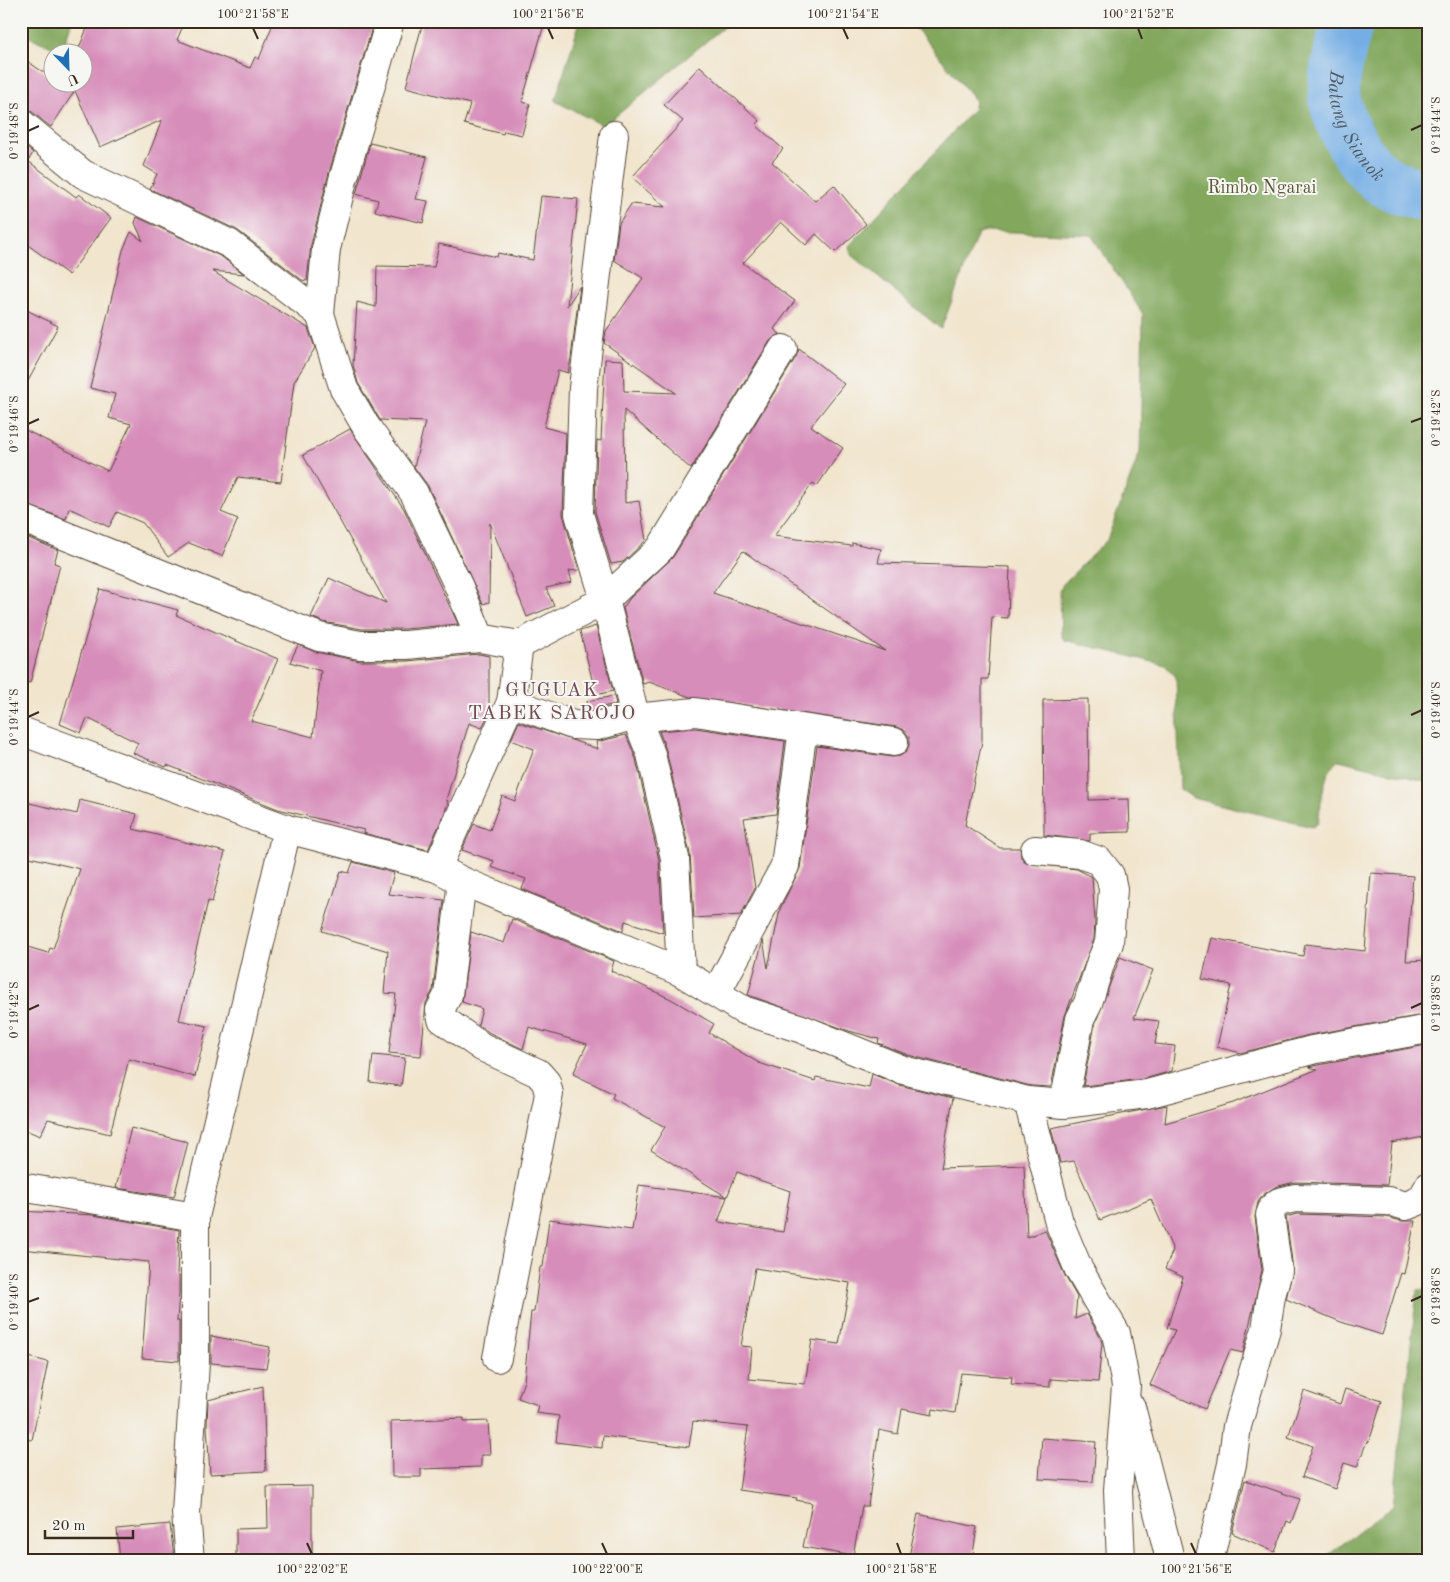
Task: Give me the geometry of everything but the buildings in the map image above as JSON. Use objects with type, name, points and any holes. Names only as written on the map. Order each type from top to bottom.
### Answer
[{"type":"street","points":[[390,21],[343,180],[326,249],[320,314],[344,389],[367,428],[414,493],[459,587],[480,638]]},
{"type":"street","points":[[21,123],[83,174],[230,244],[320,314]]},
{"type":"street","points":[[614,135],[583,388],[579,514],[606,600],[635,715],[651,754],[675,858],[681,972]]},
{"type":"street","points":[[21,518],[319,637],[360,645],[406,645],[480,638],[519,645],[606,600],[660,549],[783,349]]},
{"type":"street","points":[[437,868],[511,702],[519,645]]},
{"type":"street","points":[[511,702],[573,725],[597,726],[635,715],[645,717],[694,712],[894,742]]},
{"type":"street","points":[[716,993],[785,866],[801,742],[807,730]]},
{"type":"street","points":[[21,731],[287,829],[437,868],[462,881],[681,972],[743,1010],[802,1029],[902,1070],[1028,1101],[1064,1104],[1147,1094],[1312,1050],[1429,1029]]},
{"type":"street","points":[[190,1561],[186,1513],[195,1362],[195,1217],[287,829]]},
{"type":"street","points":[[1035,850],[1080,854],[1099,861],[1110,875],[1113,889],[1109,943],[1101,961],[1088,1003],[1080,1019],[1064,1104]]},
{"type":"street","points":[[462,881],[448,995],[440,1010],[442,1019],[482,1047],[538,1073],[546,1082],[549,1094],[497,1358]]},
{"type":"street","points":[[1028,1101],[1059,1222],[1080,1270],[1116,1333],[1126,1386],[1168,1551],[1168,1561]]},
{"type":"street","points":[[1209,1561],[1232,1464],[1236,1426],[1266,1329],[1271,1296],[1278,1272],[1270,1216],[1274,1207],[1279,1202],[1295,1198],[1388,1201],[1406,1206],[1421,1200],[1429,1186]]},
{"type":"street","points":[[21,1188],[195,1217]]},
{"type":"street","points":[[1120,1561],[1118,1490],[1126,1386]]},
{"type":"green space","points":[[21,21],[72,21],[65,42],[42,43],[21,33]]},
{"type":"green space","points":[[580,21],[731,21],[604,126],[555,101]]},
{"type":"green space","name":"Rimbo Ngarai","points":[[910,21],[1429,21],[1429,782],[1339,760],[1329,771],[1318,823],[1312,827],[1193,798],[1180,789],[1176,677],[1165,665],[1064,640],[1061,635],[1060,591],[1063,584],[1107,540],[1140,452],[1143,314],[1091,235],[986,231],[978,233],[941,329],[851,255],[849,246],[973,110],[975,102],[971,95]]},
{"type":"green space","points":[[1429,1289],[1429,1561],[1320,1561],[1393,1506],[1417,1290]]},
{"type":"waterway","name":"Batang Sianok","points":[[1348,21],[1341,45],[1334,85],[1337,110],[1342,123],[1356,150],[1373,172],[1399,188],[1429,197]]},
{"type":"district","name":"GUGUAK TABEK SAROJO","points":[[552,702]]}]
